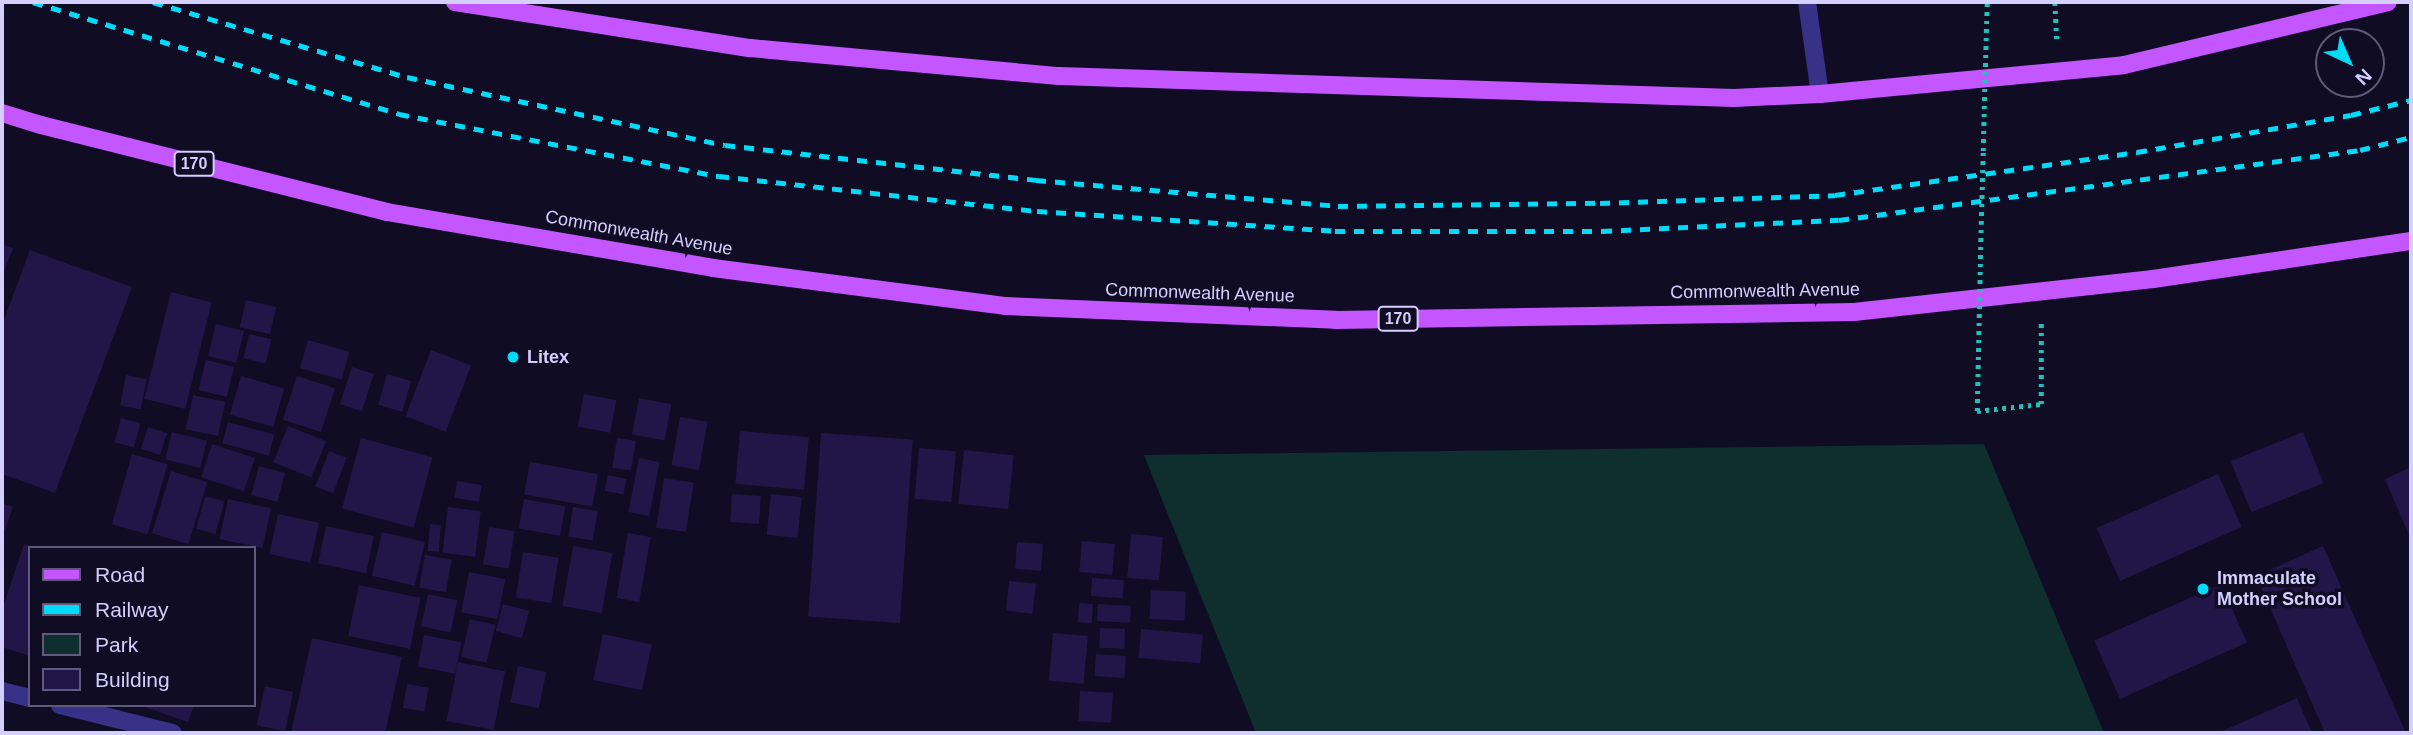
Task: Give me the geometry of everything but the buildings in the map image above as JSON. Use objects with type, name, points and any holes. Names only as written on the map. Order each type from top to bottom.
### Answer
[{"type":"main road","points":[[454,2],[750,48],[1059,76],[1734,98],[1819,94],[2124,65],[2388,2]]},
{"type":"main road","name":"Commonwealth Avenue","points":[[2,113],[387,212],[713,268],[1005,306],[1377,319],[1854,312],[2153,279],[2411,241]]},
{"type":"street","points":[[1807,2],[1819,94]]},
{"type":"street","points":[[2,691],[28,698]]},
{"type":"street","points":[[68,707],[173,733]]},
{"type":"path","points":[[1987,2],[1977,411],[2041,404],[2040,292]]},
{"type":"green space","points":[[1984,444],[2104,733],[1256,733],[1144,455]]},
{"type":"railway","points":[[33,2],[399,114],[719,176],[1037,211],[1335,231],[1602,231],[1839,220],[2360,150],[2411,137]]},
{"type":"railway","points":[[153,2],[407,77],[725,145],[1036,180],[1338,206],[1600,203],[1835,195],[2137,152],[2351,115],[2411,100]]},
{"type":"place","name":"Litex","points":[[513,357]]},
{"type":"place","name":"Immaculate Mother School","points":[[2203,589]]}]
